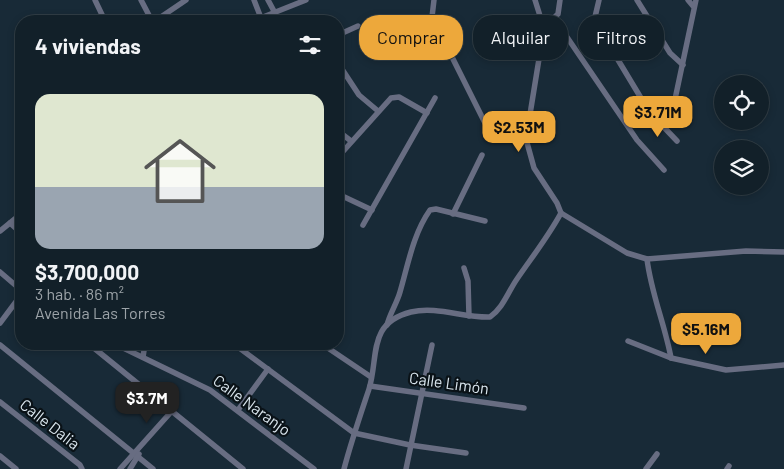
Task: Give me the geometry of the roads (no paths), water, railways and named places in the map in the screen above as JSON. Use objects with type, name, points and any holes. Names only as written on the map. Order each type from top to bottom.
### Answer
[{"type":"street","points":[[95,0],[102,15]]},
{"type":"street","points":[[142,0],[151,15]]},
{"type":"street","points":[[163,15],[186,0]]},
{"type":"street","points":[[254,0],[260,15]]},
{"type":"street","points":[[268,0],[275,13]]},
{"type":"street","points":[[269,15],[306,0]]},
{"type":"street","points":[[434,0],[432,17],[490,133]]},
{"type":"street","points":[[535,0],[539,15]]},
{"type":"street","points":[[556,15],[560,6],[560,0]]},
{"type":"street","points":[[599,0],[595,17],[597,25],[650,114],[677,140]]},
{"type":"street","points":[[637,0],[670,53],[683,65]]},
{"type":"street","points":[[656,120],[666,118],[671,113],[683,65],[694,3],[688,0]]},
{"type":"street","points":[[344,32],[358,26]]},
{"type":"street","points":[[568,39],[637,140],[664,170]]},
{"type":"street","points":[[386,326],[398,317],[423,310],[490,317],[497,312],[517,279],[549,237],[560,213],[557,203],[534,168],[526,139],[539,60]]},
{"type":"street","points":[[344,73],[358,95],[378,111]]},
{"type":"street","points":[[344,150],[378,111],[394,96],[427,113]]},
{"type":"street","points":[[364,225],[435,98]]},
{"type":"street","points":[[344,136],[351,142]]},
{"type":"street","points":[[453,214],[482,155]]},
{"type":"street","points":[[344,197],[372,210]]},
{"type":"street","points":[[344,469],[370,386],[376,341],[386,326],[400,292],[406,264],[426,215],[430,210],[436,209],[485,221]]},
{"type":"street","points":[[560,213],[627,253],[647,259],[746,251],[784,252]]},
{"type":"street","points":[[0,231],[15,219]]},
{"type":"street","points":[[10,223],[15,227]]},
{"type":"street","points":[[647,259],[649,279],[667,335],[671,358]]},
{"type":"street","points":[[464,268],[468,281],[469,316]]},
{"type":"street","points":[[0,272],[15,285]]},
{"type":"street","points":[[0,322],[15,306]]},
{"type":"street","points":[[628,341],[671,358],[726,370],[784,365]]},
{"type":"street","points":[[0,345],[137,453],[153,469]]},
{"type":"street","points":[[406,469],[432,345]]},
{"type":"street","points":[[96,350],[243,469]]},
{"type":"street","name":"Calle Naranjo","points":[[128,350],[210,390],[314,469]]},
{"type":"street","points":[[143,357],[144,350]]},
{"type":"street","points":[[242,350],[354,433],[410,445],[466,453]]},
{"type":"street","points":[[331,350],[371,377]]},
{"type":"street","points":[[238,410],[268,369]]},
{"type":"street","name":"Calle Limón","points":[[370,386],[524,408]]},
{"type":"street","name":"Calle Dalia","points":[[0,402],[80,465],[82,469]]},
{"type":"street","points":[[120,469],[137,453],[171,412]]},
{"type":"street","points":[[130,469],[137,453]]},
{"type":"street","points":[[646,469],[657,454]]},
{"type":"street","points":[[0,456],[16,469]]}]
